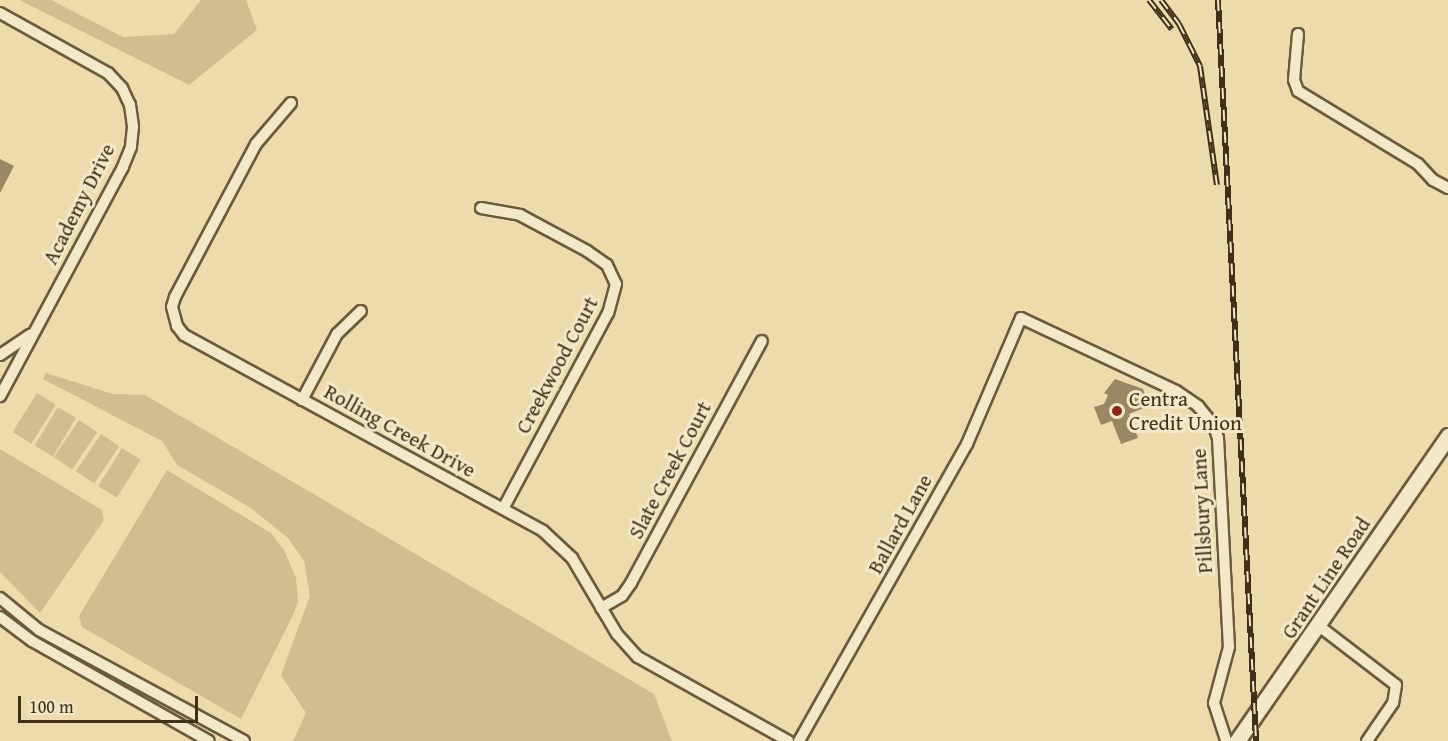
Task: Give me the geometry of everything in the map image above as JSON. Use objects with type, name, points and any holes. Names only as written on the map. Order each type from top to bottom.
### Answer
[{"type":"main road","name":"Grant Line Road","points":[[1237,741],[1319,626],[1448,436]]},
{"type":"street","name":"Academy Drive","points":[[0,13],[108,73],[122,88],[130,105],[133,127],[131,147],[123,166],[0,396]]},
{"type":"street","points":[[1298,34],[1294,80],[1298,91],[1418,164],[1432,180],[1448,188]]},
{"type":"street","name":"Rolling Creek Drive","points":[[291,103],[256,144],[172,307],[173,316],[184,335],[502,509],[563,546],[602,608],[638,657],[788,741]]},
{"type":"street","name":"Creekwood Court","points":[[481,208],[520,215],[588,251],[607,265],[616,284],[608,313],[502,509]]},
{"type":"street","points":[[302,400],[337,334],[361,311]]},
{"type":"street","name":"Ballard Lane","points":[[798,741],[967,444],[1021,318]]},
{"type":"street","name":"Pillsbury Lane","points":[[1021,318],[1176,391],[1198,406],[1214,426],[1218,438],[1229,647],[1214,703],[1226,741]]},
{"type":"street","name":"Academy Drive","points":[[0,355],[33,333]]},
{"type":"street","name":"Slate Creek Court","points":[[602,608],[622,596],[631,583],[762,341]]},
{"type":"street","points":[[0,598],[39,630],[244,741]]},
{"type":"street","points":[[0,617],[32,641],[209,741]]},
{"type":"street","points":[[1319,626],[1396,685],[1393,703],[1367,741]]},
{"type":"shaded area","points":[[19,0],[51,0],[123,37],[174,34],[201,0],[246,0],[257,30],[189,85]]},
{"type":"shaded area","points":[[46,373],[113,394],[145,395],[654,694],[672,741],[293,741],[306,713],[281,675],[310,596],[304,561],[288,538],[251,508],[177,465],[162,441],[43,379]]},
{"type":"shaded area","points":[[37,393],[56,405],[31,444],[13,432]]},
{"type":"shaded area","points":[[58,407],[76,418],[53,456],[35,446]]},
{"type":"shaded area","points":[[79,420],[97,432],[72,470],[54,457]]},
{"type":"shaded area","points":[[101,434],[119,446],[94,484],[76,471]]},
{"type":"shaded area","points":[[122,448],[141,460],[117,498],[98,486]]},
{"type":"shaded area","points":[[0,449],[102,510],[104,520],[40,613],[0,572]]},
{"type":"shaded area","points":[[167,470],[271,533],[284,550],[296,578],[298,602],[294,613],[241,719],[82,627],[79,616]]},
{"type":"building","points":[[0,159],[14,166],[0,193]]},
{"type":"building","name":"Centra Credit Union","points":[[1115,379],[1143,389],[1149,406],[1129,414],[1138,438],[1121,444],[1112,421],[1101,425],[1094,407],[1104,404],[1108,395],[1104,393]]},
{"type":"railway","points":[[1149,0],[1172,29]]},
{"type":"railway","points":[[1161,0],[1179,24],[1200,66],[1217,185]]},
{"type":"railway","points":[[1218,0],[1256,741]]},
{"type":"place","name":"Centra Credit Union","points":[[1117,411]]}]
